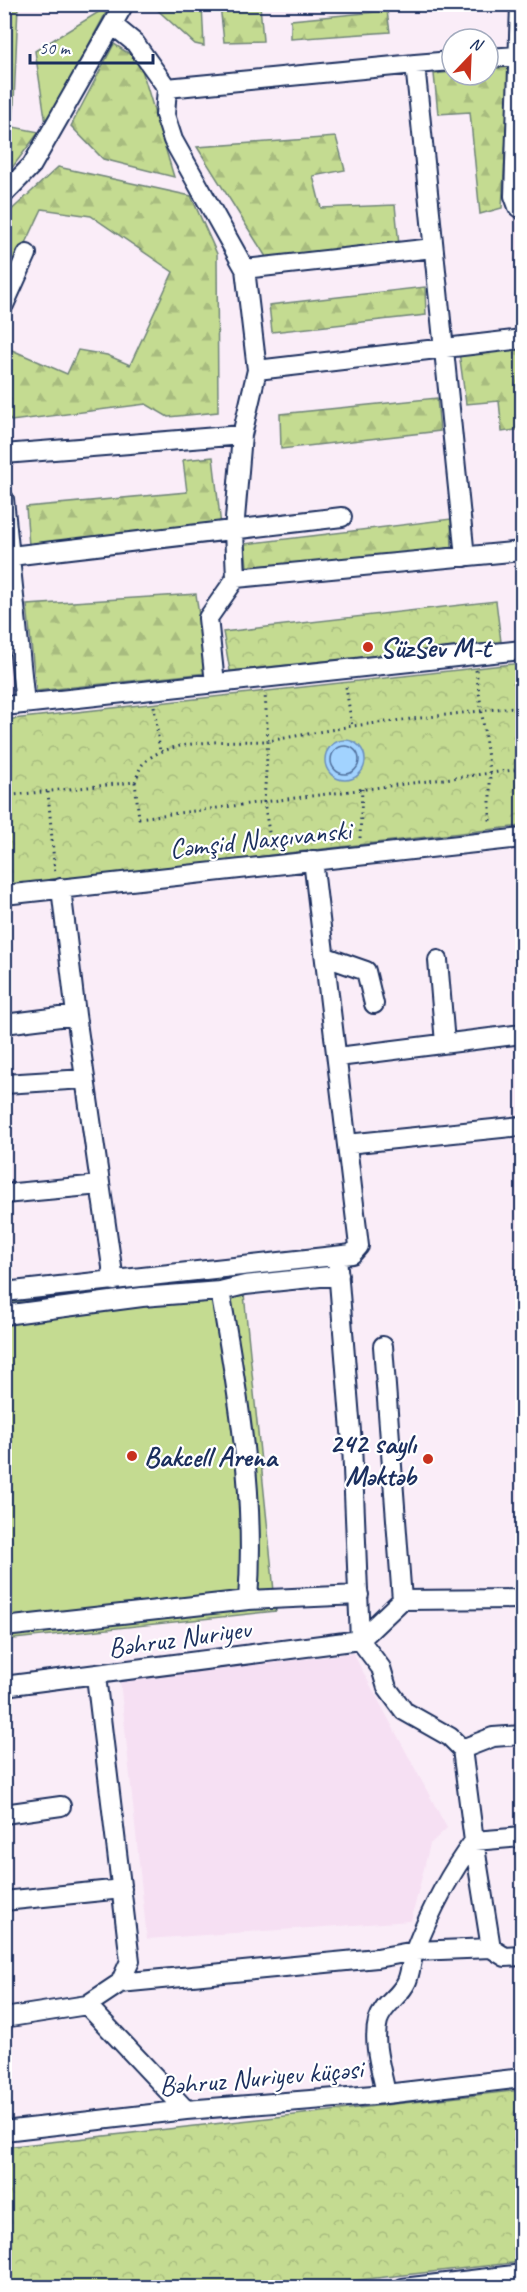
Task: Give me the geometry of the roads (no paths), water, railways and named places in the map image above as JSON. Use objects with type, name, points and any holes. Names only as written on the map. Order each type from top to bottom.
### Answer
[{"type":"street","points":[[4,194],[32,165],[124,4]]},
{"type":"street","points":[[520,4],[519,156],[514,196],[518,207],[522,210]]},
{"type":"street","points":[[113,25],[135,43],[167,88],[165,115],[173,140],[245,269],[257,370],[242,435],[234,531],[236,578],[208,618],[215,683]]},
{"type":"street","points":[[500,57],[519,56]]},
{"type":"street","points":[[167,88],[440,62]]},
{"type":"street","points":[[415,64],[465,557]]},
{"type":"street","points":[[245,269],[433,248]]},
{"type":"street","points":[[4,305],[27,254]]},
{"type":"street","points":[[257,370],[443,346],[522,339]]},
{"type":"street","points":[[4,454],[242,435]]},
{"type":"street","points":[[4,499],[11,556],[10,611],[25,704]]},
{"type":"street","points":[[11,556],[342,517]]},
{"type":"street","points":[[236,578],[522,551]]},
{"type":"street","points":[[4,706],[522,650]]},
{"type":"street","name":"Cəmşid Naxçıvanski","points":[[4,895],[522,838]]},
{"type":"street","points":[[4,1292],[337,1256],[352,1254],[359,1246],[313,860]]},
{"type":"street","points":[[59,888],[114,1281]]},
{"type":"street","points":[[326,957],[366,972],[374,1004]]},
{"type":"street","points":[[438,960],[445,1043]]},
{"type":"street","points":[[4,1024],[76,1015]]},
{"type":"street","points":[[338,1057],[522,1034]]},
{"type":"street","points":[[4,1084],[85,1079]]},
{"type":"street","points":[[347,1144],[522,1126]]},
{"type":"street","points":[[4,1194],[100,1185]]},
{"type":"street","points":[[337,1256],[360,1640],[381,1668],[387,1688],[404,1711],[450,1737],[462,1749],[491,1948]]},
{"type":"street","points":[[4,1315],[339,1275]]},
{"type":"street","points":[[220,1291],[244,1455],[250,1528],[248,1600]]},
{"type":"street","points":[[383,1346],[402,1600]]},
{"type":"street","points":[[4,1627],[248,1600],[359,1595]]},
{"type":"street","points":[[360,1640],[402,1600],[522,1599]]},
{"type":"street","name":"Bəhruz Nuriyev","points":[[4,1686],[96,1676],[360,1640]]},
{"type":"street","points":[[96,1676],[130,1961],[120,1983]]},
{"type":"street","points":[[462,1749],[493,1737],[522,1735]]},
{"type":"street","points":[[4,1814],[61,1806]]},
{"type":"street","points":[[386,2094],[377,2035],[378,2022],[384,2008],[400,1994],[407,1980],[415,1951],[457,1864],[474,1841],[522,1837]]},
{"type":"street","points":[[4,1901],[122,1889]]},
{"type":"street","points":[[4,2018],[87,2005],[120,1983],[377,1958],[415,1951],[491,1948],[505,1957],[522,1956]]},
{"type":"street","points":[[87,2005],[186,2110]]},
{"type":"street","name":"Bəhruz Nuriyev küçəsi","points":[[4,2132],[186,2110],[386,2094],[522,2078]]},
{"type":"street","points":[[403,2288],[522,2274]]},
{"type":"water","points":[[345,740],[359,746],[365,760],[359,774],[345,780],[331,774],[325,760],[331,746]]},
{"type":"place","name":"SüzSev M-t","points":[[368,647]]},
{"type":"place","name":"Bakcell Arena","points":[[132,1456]]},
{"type":"place","name":"242 saylı Məktəb","points":[[428,1459]]}]
